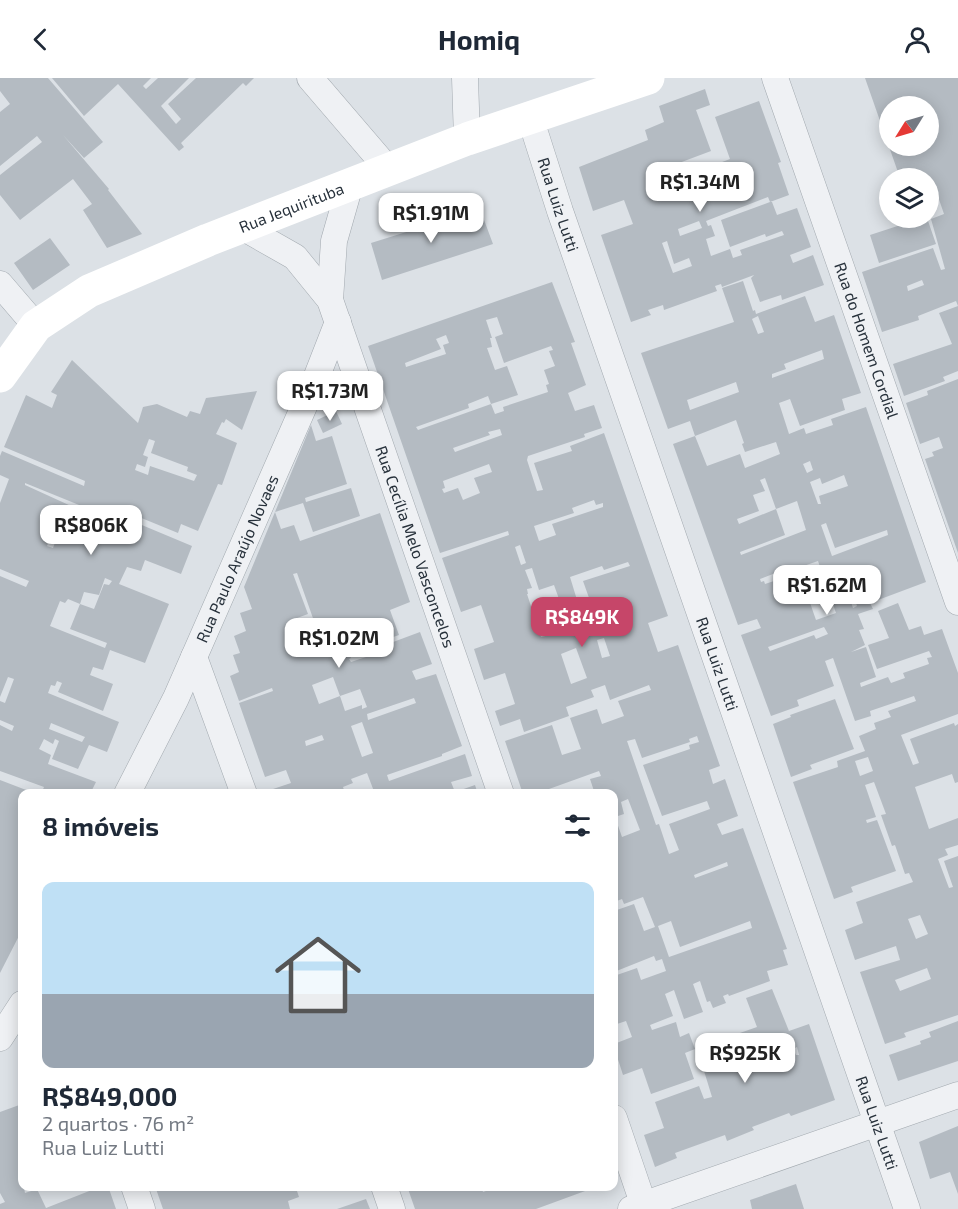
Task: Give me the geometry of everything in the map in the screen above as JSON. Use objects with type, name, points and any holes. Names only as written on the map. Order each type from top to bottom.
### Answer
[{"type":"street","points":[[310,78],[388,169]]},
{"type":"street","points":[[465,78],[467,139]]},
{"type":"street","name":"Rua Jequirituba","points":[[0,376],[36,326],[89,291],[208,240],[244,228],[388,169],[467,139],[648,78]]},
{"type":"street","name":"Rua do Homem Cordial","points":[[775,78],[958,602]]},
{"type":"street","name":"Rua Luiz Lutti","points":[[530,117],[564,222],[907,1209]]},
{"type":"street","name":"Rua Cecília Melo Vasconcelos","points":[[334,311],[334,241],[350,185]]},
{"type":"street","name":"Rua Cecília Melo Vasconcelos","points":[[244,228],[295,257],[334,311],[499,789]]},
{"type":"street","points":[[0,284],[36,326]]},
{"type":"street","name":"Rua Paulo Araújo Novaes","points":[[130,789],[176,698],[315,381],[334,311]]},
{"type":"street","points":[[194,657],[242,789]]},
{"type":"street","points":[[0,1038],[18,1010]]},
{"type":"street","points":[[618,1132],[640,1208],[958,1095]]},
{"type":"street","points":[[136,1191],[142,1209]]},
{"type":"street","points":[[386,1191],[392,1209]]},
{"type":"building","points":[[0,78],[48,78],[103,142],[84,158],[63,135],[109,189],[142,234],[107,248],[83,210],[92,204],[73,179],[20,220],[0,195],[0,175],[42,142],[37,136],[0,166],[0,112],[10,104],[0,91]]},
{"type":"building","points":[[52,78],[151,78],[143,86],[146,89],[158,78],[189,78],[161,106],[176,124],[181,119],[168,104],[196,78],[254,78],[246,86],[243,83],[181,143],[184,147],[179,151],[118,84],[84,116]]},
{"type":"building","points":[[865,78],[958,78],[958,306],[956,301],[918,316],[919,320],[882,332],[862,272],[933,248],[941,270],[945,269],[934,228],[939,228],[939,216],[944,214],[939,199],[939,168],[896,168],[892,156],[939,156],[939,96],[879,96],[879,118]],"holes":[[[922,280],[924,285],[908,291],[907,286]]]},
{"type":"building","points":[[705,89],[710,105],[696,110],[711,151],[679,163],[690,196],[716,186],[709,167],[730,159],[715,117],[759,101],[781,162],[778,163],[789,195],[770,202],[777,215],[797,208],[811,247],[790,255],[793,263],[813,255],[824,285],[782,300],[781,295],[760,302],[751,278],[754,275],[722,287],[721,284],[715,286],[717,291],[664,310],[663,305],[648,310],[651,315],[631,322],[601,235],[633,224],[624,200],[593,211],[579,167],[648,140],[645,130],[664,122],[659,106]],"holes":[[[768,197],[770,202],[721,220],[730,247],[765,234],[766,237],[782,231],[784,235],[740,250],[742,255],[733,258],[730,249],[711,256],[706,239],[715,236],[711,225],[708,226],[706,221]],[[699,221],[702,228],[680,236],[678,229]],[[667,241],[674,264],[689,258],[692,266],[673,273],[662,243]]]},
{"type":"building","points":[[480,209],[493,244],[382,280],[371,243]]},
{"type":"building","points":[[891,228],[930,228],[936,244],[879,263],[870,235]]},
{"type":"building","points":[[50,238],[70,265],[33,290],[14,263]]},
{"type":"building","points":[[743,281],[756,314],[805,296],[815,322],[834,315],[861,393],[842,399],[845,410],[800,426],[790,399],[779,403],[789,434],[804,428],[806,434],[833,425],[831,419],[866,407],[926,582],[870,603],[873,609],[858,614],[864,629],[859,630],[865,645],[851,652],[866,647],[876,677],[860,683],[861,687],[888,677],[891,683],[905,678],[903,673],[929,664],[927,658],[932,657],[929,651],[877,669],[868,645],[889,638],[878,611],[898,603],[909,630],[921,626],[924,635],[942,629],[958,673],[958,714],[901,735],[913,765],[919,763],[910,739],[954,723],[955,726],[958,724],[958,782],[955,783],[952,774],[915,787],[929,829],[958,818],[958,845],[945,849],[948,855],[938,859],[949,888],[953,887],[944,861],[958,856],[958,1015],[904,1033],[906,1037],[885,1044],[860,972],[900,960],[896,946],[855,960],[845,930],[863,923],[856,902],[913,882],[909,873],[905,874],[895,845],[892,846],[881,815],[886,814],[874,782],[865,785],[876,817],[866,820],[867,823],[877,820],[896,871],[851,887],[853,892],[834,899],[793,782],[838,767],[837,761],[865,751],[859,736],[876,729],[874,723],[891,717],[888,711],[916,701],[914,696],[870,711],[871,716],[855,721],[833,658],[825,661],[834,686],[797,700],[799,706],[771,716],[741,635],[761,628],[757,619],[738,625],[673,444],[695,436],[690,421],[668,429],[641,353],[734,322],[722,288]],"holes":[[[758,316],[764,332],[758,334],[752,319]],[[822,350],[824,359],[772,378],[772,374],[786,369],[784,364]],[[736,382],[739,392],[690,410],[687,400]],[[736,420],[745,452],[776,442],[780,454],[745,468],[740,454],[707,466],[695,436]],[[810,461],[813,470],[807,473],[803,464]],[[844,475],[848,486],[819,496],[821,504],[818,504],[810,482],[820,478],[822,484]],[[765,478],[776,509],[739,524],[737,519],[759,511],[753,495],[765,491],[760,480]],[[797,501],[806,530],[741,555],[740,552],[785,535],[776,509]],[[826,523],[835,548],[887,530],[888,535],[832,556],[821,525]],[[818,561],[836,613],[816,620],[809,600],[815,598],[804,571],[765,584],[760,579],[791,567],[792,570]],[[850,585],[857,606],[853,608],[846,587]],[[824,627],[828,634],[816,639],[814,635],[770,651],[768,647]],[[868,757],[873,771],[860,776],[855,761]],[[920,915],[928,934],[916,939],[908,919]],[[927,968],[931,979],[900,991],[895,980]]]},
{"type":"building","points":[[552,282],[575,342],[571,343],[586,385],[568,393],[575,411],[594,405],[602,428],[584,434],[585,437],[528,456],[527,460],[537,491],[543,490],[534,463],[572,451],[570,446],[604,433],[668,616],[648,623],[658,652],[678,645],[720,766],[709,770],[713,784],[725,779],[738,816],[717,824],[722,835],[743,828],[787,949],[783,950],[788,965],[767,971],[770,981],[729,996],[728,994],[723,996],[726,1003],[713,1008],[710,1001],[707,1002],[700,981],[693,984],[703,1012],[684,1019],[674,990],[665,994],[673,1016],[650,1025],[652,1030],[676,1022],[680,1037],[689,1033],[695,1049],[685,1053],[694,1079],[651,1094],[642,1068],[623,1075],[618,1059],[618,1042],[632,1037],[626,1021],[618,1024],[618,975],[637,968],[641,980],[666,971],[662,959],[656,961],[654,956],[618,970],[618,910],[634,904],[644,931],[655,927],[643,897],[624,904],[622,899],[618,900],[618,826],[622,837],[640,830],[628,799],[621,802],[624,814],[618,816],[618,789],[593,789],[590,779],[601,776],[599,771],[549,789],[521,789],[505,741],[552,725],[562,755],[581,749],[570,718],[597,709],[602,724],[624,716],[618,701],[651,690],[649,685],[610,700],[605,685],[591,690],[594,697],[566,707],[569,716],[524,732],[520,719],[500,726],[495,711],[515,704],[505,673],[484,680],[474,649],[494,642],[481,605],[461,612],[442,558],[509,535],[508,531],[440,553],[368,346]],"holes":[[[497,317],[503,334],[495,337],[504,363],[551,346],[553,350],[549,351],[555,366],[544,370],[549,384],[546,385],[548,392],[503,407],[504,411],[495,414],[491,404],[518,395],[507,366],[495,370],[487,348],[492,347],[490,338],[492,338],[486,320]],[[446,335],[449,343],[443,345],[446,354],[406,367],[405,363],[441,349],[436,339]],[[488,396],[491,404],[418,430],[416,427],[469,408],[468,404]],[[500,429],[502,435],[455,452],[453,448],[490,435],[488,432]],[[489,464],[492,472],[474,478],[480,493],[463,500],[458,488],[444,493],[442,489],[445,488],[443,481]],[[594,500],[596,505],[603,503],[603,507],[552,524],[556,535],[539,541],[534,526],[574,513],[572,508]],[[520,545],[526,563],[521,565],[515,547]],[[628,562],[630,566],[583,581],[593,609],[581,613],[570,577],[602,566],[604,570]],[[532,568],[539,590],[554,585],[568,624],[549,631],[550,635],[541,637],[527,594],[527,589],[532,588],[525,570]],[[604,638],[610,656],[602,658],[597,640]],[[576,648],[587,678],[571,684],[561,654]],[[697,736],[699,742],[689,745],[690,749],[643,765],[662,816],[707,801],[710,809],[669,824],[679,850],[669,854],[659,824],[656,825],[627,741],[635,739],[642,758],[690,742],[689,739]],[[727,862],[728,866],[695,878],[694,875]],[[671,921],[680,947],[750,921],[752,928],[669,957],[658,926]]]},
{"type":"building","points":[[958,306],[958,371],[943,377],[945,381],[904,396],[893,364],[952,344],[939,313]]},
{"type":"building","points":[[72,360],[138,423],[143,407],[157,404],[187,417],[190,411],[200,414],[206,398],[257,391],[242,430],[226,419],[216,434],[237,443],[222,485],[218,484],[198,531],[181,524],[178,533],[139,517],[137,523],[192,546],[181,574],[145,560],[141,571],[127,567],[119,584],[169,604],[145,663],[110,650],[103,670],[93,667],[90,675],[113,684],[103,711],[58,692],[62,683],[57,681],[55,686],[51,685],[48,693],[119,722],[107,752],[89,745],[78,769],[52,759],[59,741],[55,739],[53,744],[44,739],[39,749],[51,755],[48,764],[96,782],[92,789],[43,789],[44,787],[0,771],[0,725],[12,731],[14,726],[0,720],[0,701],[5,703],[14,679],[8,677],[0,697],[0,576],[26,587],[29,581],[0,569],[0,503],[9,479],[0,475],[0,456],[2,451],[84,486],[85,481],[4,447],[26,395],[52,408],[57,395],[51,392]],"holes":[[[149,439],[155,441],[151,453],[188,467],[187,471],[197,475],[194,481],[150,466],[148,475],[135,470],[137,464],[145,467],[148,457],[143,455]],[[25,483],[84,507],[82,511]],[[59,519],[63,521],[53,548],[47,546]],[[105,578],[112,581],[109,585],[104,584],[94,609],[80,604],[84,592],[99,595]],[[68,599],[80,604],[70,629],[107,643],[105,648],[50,626],[60,601],[65,603]],[[51,723],[85,737],[82,742],[49,729]]]},
{"type":"building","points":[[958,379],[958,553],[925,459],[934,456],[932,452],[943,448],[939,437],[920,444],[906,403],[928,395],[927,391]]},
{"type":"building","points":[[336,411],[342,424],[323,433],[317,420]]},
{"type":"building","points":[[311,425],[316,441],[332,436],[347,484],[305,498],[306,502],[351,488],[360,516],[313,532],[303,503],[275,512]]},
{"type":"building","points":[[275,512],[281,529],[294,525],[300,541],[380,513],[410,602],[390,610],[399,635],[358,649],[358,646],[348,650],[351,658],[349,659],[351,662],[378,653],[377,648],[420,632],[432,664],[412,671],[416,680],[436,674],[462,746],[442,756],[387,775],[389,781],[465,754],[472,776],[451,782],[454,789],[373,789],[367,773],[351,779],[353,783],[343,787],[344,789],[273,789],[291,783],[286,770],[265,777],[239,703],[273,691],[272,688],[239,701],[230,676],[239,672],[233,655],[240,653],[234,636],[246,631],[240,613],[252,609],[244,587]],"holes":[[[297,573],[320,638],[290,650],[286,639],[303,634],[297,618],[308,614],[293,574]],[[333,677],[340,696],[319,704],[312,685]],[[360,689],[367,707],[362,709],[362,705],[345,711],[340,696]],[[414,698],[416,703],[368,720],[367,714]],[[362,722],[373,753],[362,757],[351,726]],[[322,735],[324,740],[306,746],[305,741]]]},
{"type":"building","points":[[835,699],[854,749],[810,765],[812,769],[791,777],[773,724],[791,717],[790,715]]},
{"type":"building","points":[[0,780],[24,789],[18,789],[18,938],[0,973]]},
{"type":"building","points":[[475,785],[476,789],[464,789]]},
{"type":"building","points":[[772,989],[789,1031],[809,1024],[835,1100],[791,1116],[789,1113],[752,1127],[754,1130],[727,1141],[725,1135],[675,1153],[677,1158],[655,1167],[644,1135],[664,1128],[655,1102],[699,1086],[704,1099],[712,1097],[697,1048],[757,1027],[746,998]],"holes":[[[791,1044],[793,1049],[797,1047],[799,1055],[795,1053],[747,1067],[745,1061]]]},
{"type":"building","points":[[958,1021],[958,1061],[898,1081],[889,1055],[921,1044],[920,1041],[931,1037],[929,1032]]},
{"type":"building","points":[[18,1105],[18,1191],[25,1191],[25,1193],[38,1191],[46,1208],[89,1191],[110,1191],[116,1209],[0,1209],[0,1204],[5,1202],[0,1193],[0,1112]]},
{"type":"building","points":[[958,1126],[958,1194],[950,1172],[930,1179],[919,1142]]},
{"type":"building","points":[[796,1184],[804,1209],[752,1209],[750,1200]]},
{"type":"building","points":[[157,1191],[297,1191],[299,1197],[288,1201],[290,1209],[163,1209]]},
{"type":"building","points":[[409,1191],[585,1191],[536,1209],[415,1209]]},
{"type":"building","points":[[366,1199],[370,1209],[337,1209]]}]
